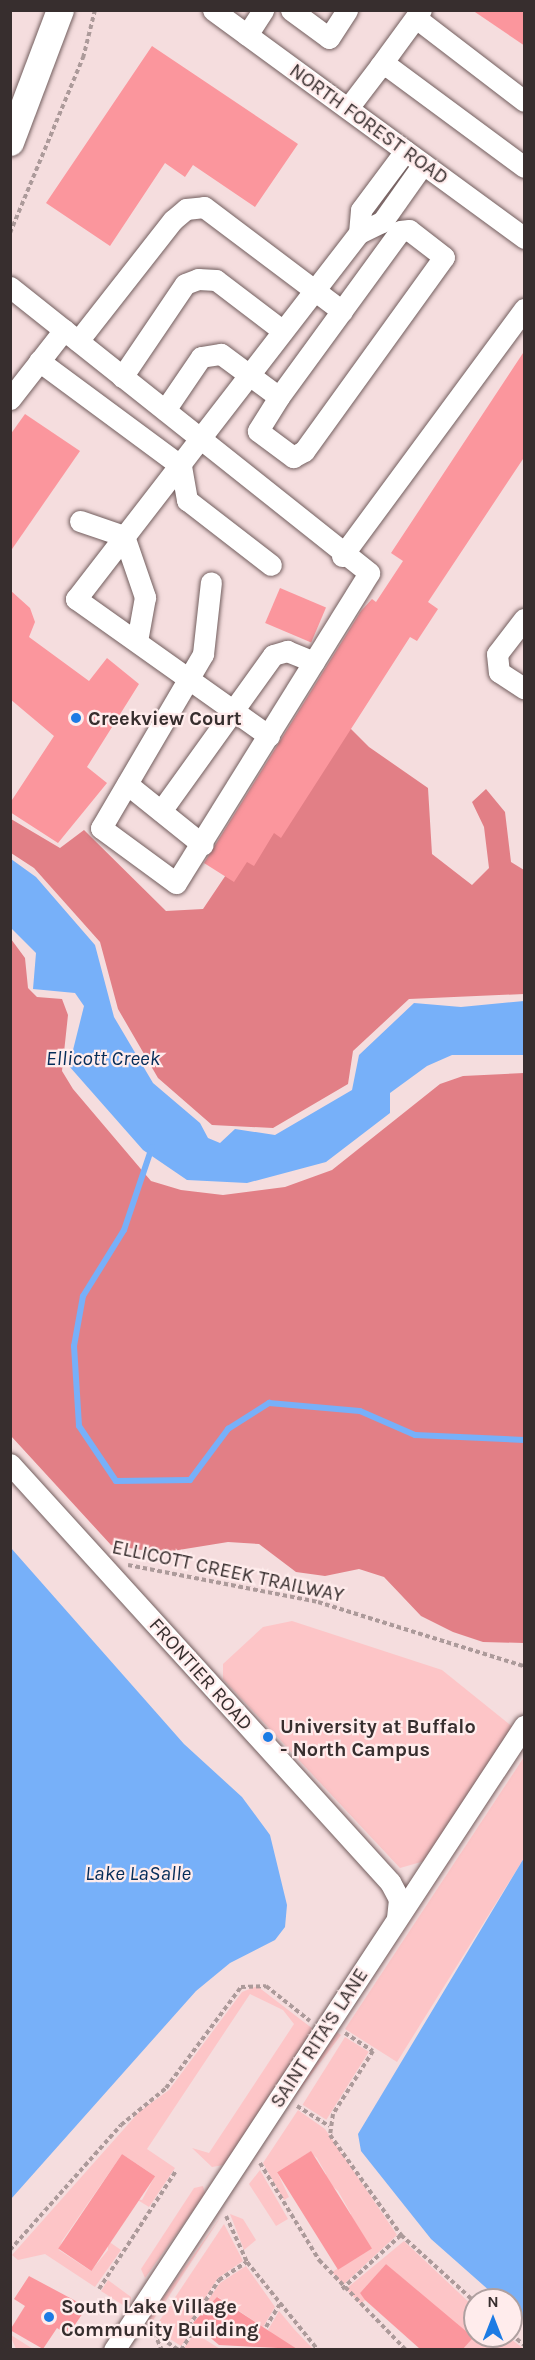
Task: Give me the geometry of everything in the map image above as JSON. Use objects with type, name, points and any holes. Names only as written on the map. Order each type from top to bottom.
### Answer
[{"type":"main road","points":[[10,142],[60,10]]},
{"type":"street","name":"NORTH FOREST ROAD","points":[[213,10],[525,238]]},
{"type":"street","points":[[247,35],[263,10]]},
{"type":"street","points":[[291,10],[329,38],[347,10]]},
{"type":"street","points":[[348,108],[418,14],[525,101]]},
{"type":"street","points":[[380,66],[389,67],[525,167]]},
{"type":"street","points":[[359,233],[361,210],[405,151]]},
{"type":"street","points":[[269,736],[190,677],[76,599],[359,233],[382,222],[423,164]]},
{"type":"street","points":[[10,399],[39,361],[71,335],[186,209],[204,207],[312,293],[342,312]]},
{"type":"street","points":[[409,230],[444,257],[304,451],[293,457],[258,431],[279,397],[400,231],[409,230]]},
{"type":"street","points":[[122,376],[185,285],[198,279],[216,280],[283,331]]},
{"type":"street","points":[[10,287],[165,410],[342,556],[369,573],[203,845],[176,883],[100,828],[190,677],[208,633],[211,582]]},
{"type":"street","points":[[342,556],[525,309]]},
{"type":"street","points":[[165,410],[201,357],[211,352],[251,373],[279,397]]},
{"type":"street","points":[[39,361],[180,466],[186,500],[271,565]]},
{"type":"street","points":[[80,521],[124,536]]},
{"type":"street","points":[[124,536],[145,597],[137,641]]},
{"type":"street","points":[[525,619],[497,654],[499,672],[525,688]]},
{"type":"street","points":[[161,811],[273,655],[287,651],[314,662]]},
{"type":"street","points":[[127,784],[203,845]]},
{"type":"street","name":"FRONTIER ROAD","points":[[10,1464],[390,1882],[399,1899],[397,1918]]},
{"type":"street","name":"SAINT RITA'S LANE","points":[[114,2349],[525,1726]]},
{"type":"path","points":[[10,233],[83,58],[96,10]]},
{"type":"path","name":"ELLICOTT CREEK TRAILWAY","points":[[96,1559],[318,1602],[525,1666]]},
{"type":"path","points":[[10,2250],[121,2125],[166,2088],[244,1985],[266,1986],[326,2027],[373,2051],[329,2126]]},
{"type":"path","points":[[297,2106],[329,2126],[357,2177],[401,2235],[463,2291]]},
{"type":"path","points":[[260,2163],[342,2289],[406,2349]]},
{"type":"path","points":[[99,2289],[176,2171]]},
{"type":"path","points":[[225,2214],[247,2262],[279,2305],[318,2349]]},
{"type":"path","points":[[342,2289],[401,2235]]},
{"type":"path","points":[[181,2349],[194,2330],[189,2326],[219,2280],[247,2262]]},
{"type":"path","points":[[266,2327],[279,2305]]},
{"type":"path","points":[[153,2333],[162,2349]]},
{"type":"shaded area","points":[[335,713],[369,747],[428,788],[432,854],[472,885],[489,868],[484,827],[472,802],[486,789],[505,812],[511,862],[524,870],[524,994],[409,999],[353,1051],[348,1084],[273,1128],[212,1125],[158,1078],[118,1009],[100,942],[34,868],[11,853],[11,819],[60,848],[84,830],[166,911],[203,909]]},
{"type":"shaded area","points":[[11,939],[25,958],[28,988],[37,997],[62,999],[68,1015],[62,1071],[73,1089],[151,1181],[181,1190],[223,1195],[285,1187],[332,1170],[440,1084],[463,1076],[524,1073],[524,1643],[483,1642],[453,1632],[421,1616],[384,1577],[359,1569],[325,1576],[296,1572],[259,1544],[228,1542],[160,1553],[111,1545],[11,1436]]},
{"type":"shaded area","points":[[292,1621],[442,1670],[514,1728],[428,1860],[400,1868],[223,1679],[223,1664],[263,1627]]},
{"type":"shaded area","points":[[524,1757],[524,1858],[397,2062],[345,2029]]},
{"type":"shaded area","points":[[257,1986],[313,2029],[224,2165],[212,2167],[192,2148],[209,2153],[294,2024],[283,2010],[250,1994],[147,2149],[175,2168],[149,2207],[136,2199],[142,2200],[155,2176],[122,2154],[62,2241],[59,2250],[91,2271],[108,2250],[108,2241],[121,2250],[95,2287],[45,2254],[18,2260],[12,2255],[139,2112],[169,2090],[242,1992]]},
{"type":"shaded area","points":[[337,2032],[341,2035],[243,2165],[239,2162]]},
{"type":"shaded area","points":[[345,2037],[369,2052],[326,2120],[303,2105]]},
{"type":"shaded area","points":[[298,2110],[325,2129],[397,2235],[343,2285],[332,2272],[370,2249],[347,2217],[351,2214],[338,2191],[322,2177],[326,2174],[317,2158],[310,2152],[277,2172],[289,2197],[284,2200],[263,2163]]},
{"type":"shaded area","points":[[260,2170],[288,2219],[276,2226],[249,2184]]},
{"type":"shaded area","points":[[203,2186],[205,2194],[145,2278],[141,2269],[194,2188]]},
{"type":"shaded area","points":[[230,2214],[243,2219],[256,2240],[244,2250]]},
{"type":"shaded area","points":[[222,2215],[152,2322],[148,2319]]},
{"type":"shaded area","points":[[224,2224],[243,2261],[218,2278],[186,2327],[191,2331],[181,2346],[154,2329]]},
{"type":"shaded area","points":[[404,2241],[463,2297],[463,2331],[386,2264],[360,2293],[366,2299],[361,2304],[346,2289]]},
{"type":"shaded area","points":[[246,2266],[275,2307],[263,2327],[218,2297],[209,2309],[204,2306],[220,2283]]},
{"type":"shaded area","points":[[108,2280],[131,2297],[129,2309],[101,2291]]},
{"type":"shaded area","points":[[279,2311],[313,2349],[290,2349],[268,2330]]},
{"type":"shaded area","points":[[195,2333],[220,2349],[184,2348]]},
{"type":"shaded area","points":[[11,2335],[33,2349],[16,2349]]},
{"type":"shaded area","points":[[523,2348],[524,2349],[463,2349]]},
{"type":"water","name":"Ellicott Creek","points":[[11,859],[36,877],[95,945],[114,1017],[153,1083],[200,1123],[208,1138],[220,1143],[235,1129],[275,1135],[352,1090],[359,1055],[414,1003],[461,1007],[524,1001],[524,1055],[452,1055],[427,1066],[390,1093],[390,1113],[326,1162],[247,1183],[187,1180],[143,1150],[69,1066],[84,1006],[75,993],[33,989],[36,953],[11,928]]},
{"type":"water","name":"Lake LaSalle","points":[[11,1548],[184,1744],[242,1797],[270,1835],[287,1905],[285,1927],[275,1940],[230,1963],[196,1991],[11,2199]]},
{"type":"water","points":[[524,1858],[524,2319],[523,2288],[486,2288],[431,2239],[361,2151],[358,2134]]},
{"type":"building","points":[[472,10],[525,10],[525,46]]},
{"type":"building","points":[[152,46],[298,144],[255,207],[193,165],[185,177],[165,163],[110,246],[46,203]]},
{"type":"building","points":[[525,350],[525,456],[428,602],[438,609],[417,641],[410,637],[281,838],[274,833],[254,866],[247,862],[234,882],[204,863],[361,611],[372,599],[376,602],[403,561],[391,553]]},
{"type":"building","points":[[25,414],[80,451],[10,552],[10,435]]},
{"type":"building","points":[[280,588],[326,608],[311,643],[265,623]]},
{"type":"building","name":"Creekview Court","points":[[10,590],[30,608],[35,622],[29,637],[89,681],[107,658],[139,684],[87,767],[107,783],[58,843],[10,812],[10,803],[54,736],[10,699]]},
{"type":"building","points":[[311,2151],[372,2249],[338,2270],[277,2172]]},
{"type":"building","points":[[122,2154],[155,2176],[91,2271],[58,2249]]},
{"type":"building","points":[[386,2264],[463,2329],[464,2348],[420,2349],[360,2293]]},
{"type":"building","name":"South Lake Village Community Building","points":[[29,2276],[87,2307],[68,2335],[57,2328],[43,2349],[10,2330],[25,2306],[14,2299]]},
{"type":"building","points":[[217,2297],[297,2349],[219,2345],[193,2323]]},
{"type":"waterway","points":[[152,1147],[124,1230],[83,1296],[74,1346],[79,1426],[116,1481],[190,1480],[228,1429],[269,1403],[360,1411],[415,1435],[524,1440]]},
{"type":"place","name":"Creekview Court","points":[[76,718]]},
{"type":"place","name":"University at Buffalo - North Campus","points":[[268,1737]]},
{"type":"place","name":"South Lake Village Community Building","points":[[49,2317]]}]
